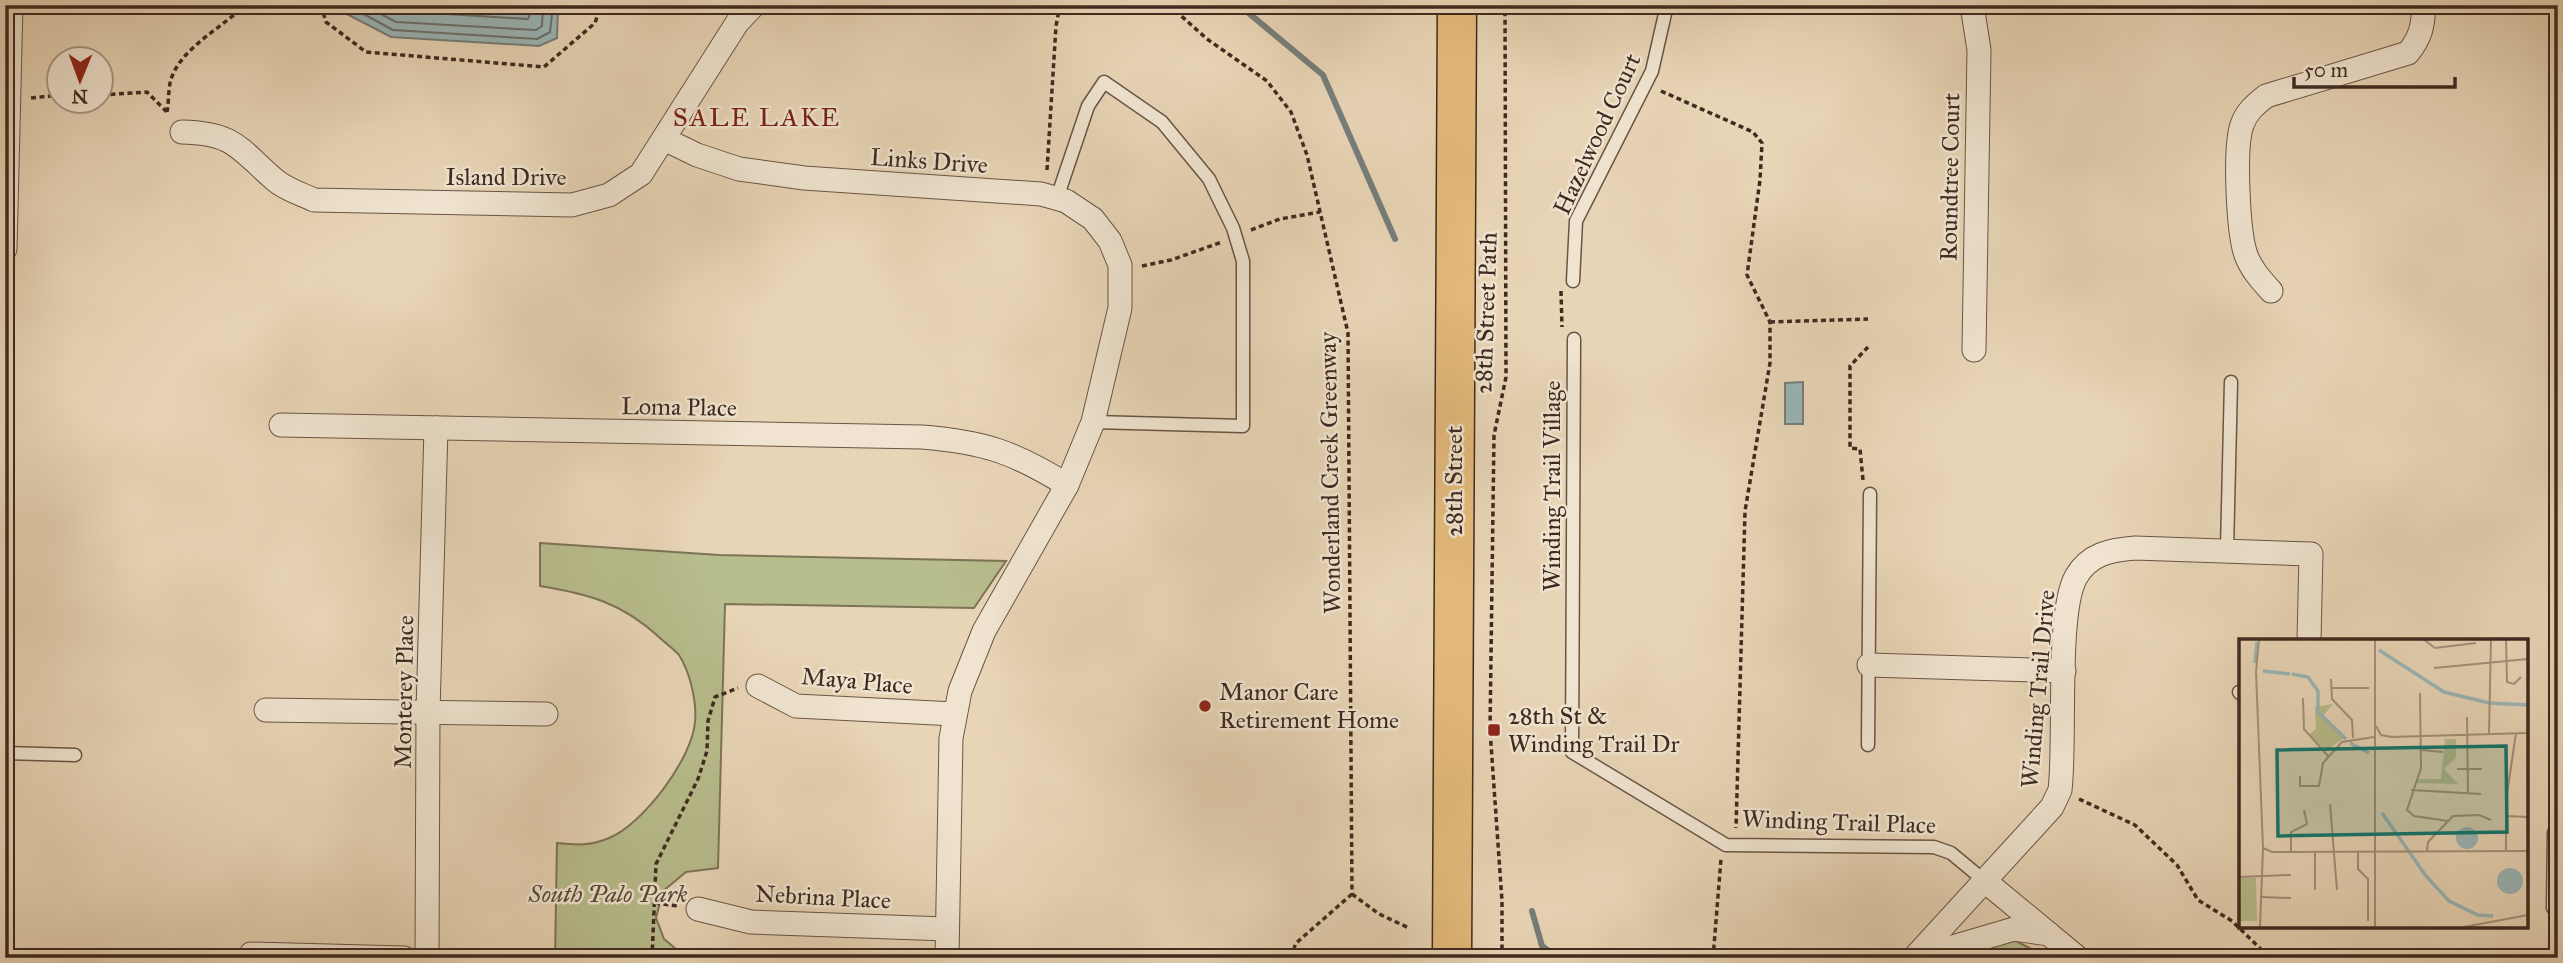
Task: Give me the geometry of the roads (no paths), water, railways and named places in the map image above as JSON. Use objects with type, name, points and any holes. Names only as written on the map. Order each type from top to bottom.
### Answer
[{"type":"highway","name":"28th Street","points":[[1452,958],[1457,5]]},
{"type":"street","name":"Island Drive","points":[[182,132],[210,133],[223,138],[256,160],[282,186],[314,200],[572,205],[600,199],[633,180],[664,139],[737,23],[754,5]]},
{"type":"street","name":"Roundtree Court","points":[[1972,5],[1979,50],[1974,350]]},
{"type":"street","points":[[2271,291],[2247,257],[2240,235],[2239,139],[2242,124],[2252,108],[2266,96],[2408,53],[2419,40],[2423,27],[2424,5]]},
{"type":"street","points":[[5,249],[10,7]]},
{"type":"street","name":"Links Drive","points":[[664,139],[708,159],[765,173],[1049,196],[1093,219],[1110,241],[1120,265],[1120,309],[1093,422],[1067,485],[984,631],[955,714],[951,738],[947,958]]},
{"type":"street","name":"Loma Place","points":[[281,425],[922,437],[971,441],[1033,464],[1067,485]]},
{"type":"street","name":"Monterey Place","points":[[428,958],[428,712],[436,428]]},
{"type":"street","name":"Winding Trail Drive","points":[[1914,958],[2052,807],[2060,790],[2064,671],[2071,588],[2087,563],[2097,555],[2118,549],[2227,549],[2311,554],[2309,639]]},
{"type":"street","points":[[1869,665],[2064,671]]},
{"type":"street","name":"Maya Place","points":[[758,686],[796,706],[955,714]]},
{"type":"street","points":[[266,710],[546,714]]},
{"type":"street","points":[[1986,882],[2078,958]]},
{"type":"street","name":"Nebrina Place","points":[[698,909],[751,922],[947,929]]},
{"type":"street","points":[[1914,958],[2008,930],[2049,934]]},
{"type":"street","points":[[251,954],[404,958]]},
{"type":"lane","name":"Hazelwood Court","points":[[1573,281],[1576,221],[1646,86],[1659,51],[1667,5]]},
{"type":"lane","points":[[1049,196],[1088,106],[1104,82],[1161,122],[1209,179],[1233,228],[1243,261],[1243,426],[1093,422]]},
{"type":"lane","name":"Winding Trail Village","points":[[1572,634],[1574,339]]},
{"type":"lane","points":[[2227,549],[2231,382]]},
{"type":"lane","points":[[1868,745],[1870,494]]},
{"type":"lane","name":"Winding Trail Place","points":[[1572,634],[1572,752],[1726,845],[1934,847],[1951,853],[1986,882]]},
{"type":"lane","points":[[5,753],[75,755]]},
{"type":"lane","points":[[2553,908],[2554,833],[2558,821]]},
{"type":"water","points":[[339,5],[564,5],[558,10],[557,38],[539,46],[391,37],[341,11]]},
{"type":"water","points":[[1803,382],[1803,424],[1785,424],[1785,383]]},
{"type":"waterway","points":[[1239,5],[1323,75],[1395,239]]},
{"type":"waterway","points":[[1532,911],[1542,946],[1558,958]]},
{"type":"place","name":"Manor Care Retirement Home","points":[[1205,706]]},
{"type":"place","name":"28th St & Winding Trail Dr","points":[[1494,730]]},
{"type":"district","name":"SALE LAKE","points":[[757,117]]},
{"type":"park label","name":"South Palo Park","points":[[608,894]]}]
